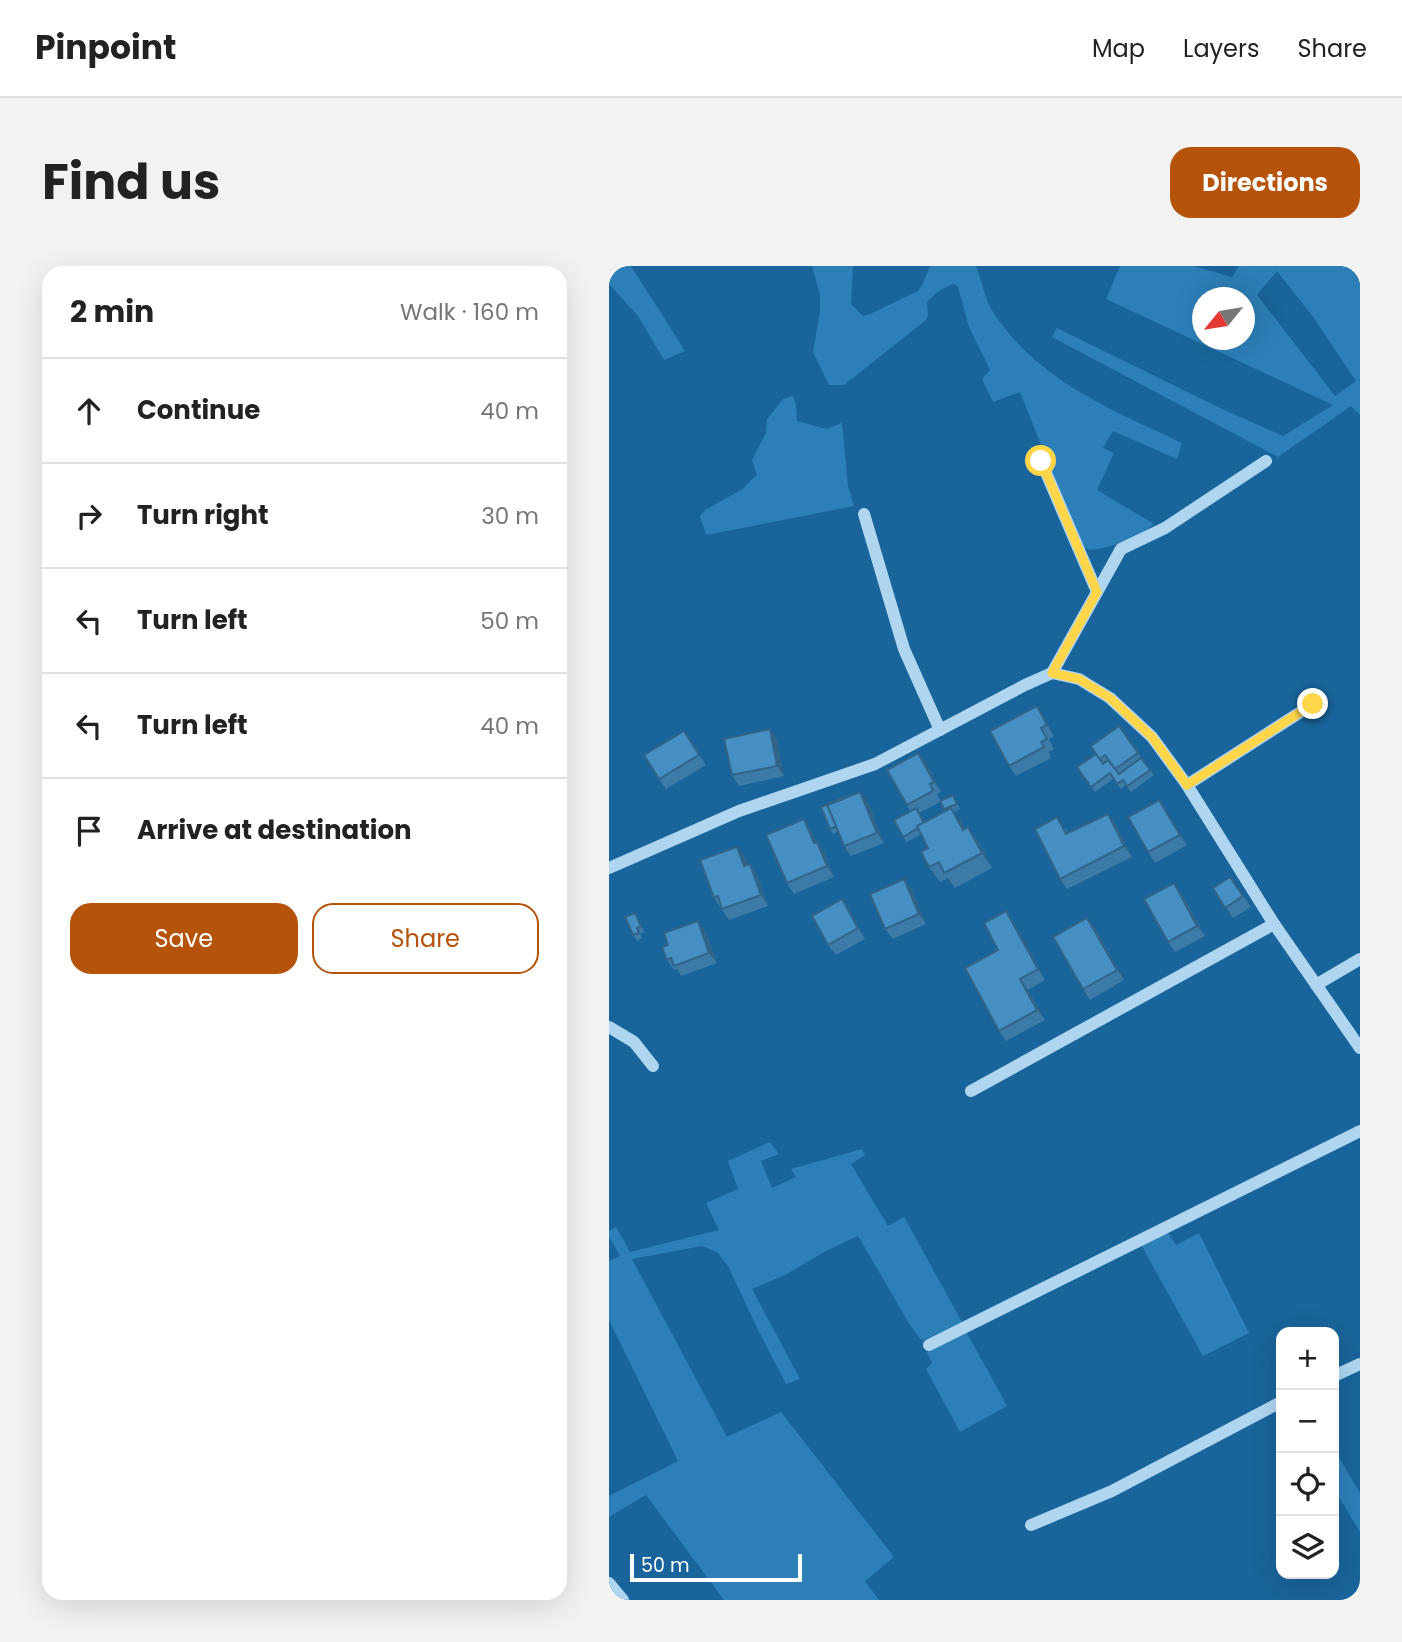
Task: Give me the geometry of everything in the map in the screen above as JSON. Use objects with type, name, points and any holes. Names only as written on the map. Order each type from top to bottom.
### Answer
[{"type":"street","points":[[1041,461],[1097,592]]},
{"type":"street","points":[[1052,673],[1121,549],[1165,528],[1266,461]]},
{"type":"street","points":[[864,514],[904,649],[940,730]]},
{"type":"street","points":[[609,868],[739,811],[875,764],[1052,673],[1079,679],[1110,698],[1152,737],[1187,785],[1274,924],[1360,1048]]},
{"type":"street","points":[[1187,785],[1313,704]]},
{"type":"street","points":[[971,1091],[1274,924]]},
{"type":"street","points":[[1316,985],[1360,958]]},
{"type":"street","points":[[609,1027],[634,1042],[653,1066]]},
{"type":"street","points":[[929,1345],[1360,1131]]},
{"type":"street","points":[[1339,1374],[1360,1364]]},
{"type":"street","points":[[1031,1525],[1112,1491],[1276,1405]]},
{"type":"street","points":[[609,1583],[623,1600]]},
{"type":"shaded area","points":[[609,266],[631,266],[685,351],[664,360],[638,316],[609,284]]},
{"type":"shaded area","points":[[812,266],[853,266],[851,304],[863,316],[918,291],[930,266],[976,266],[993,312],[1031,357],[1077,391],[1182,443],[1177,459],[1113,431],[1103,448],[1114,453],[1097,490],[1154,524],[1140,534],[1115,545],[1089,550],[1082,545],[1020,392],[993,402],[982,379],[990,370],[969,327],[955,284],[939,291],[928,301],[926,320],[844,385],[829,385],[813,352],[820,295]]},
{"type":"shaded area","points":[[1120,266],[1193,266],[1232,277],[1239,266],[1360,266],[1360,415],[1351,406],[1278,457],[1052,337],[1057,328],[1283,436],[1333,405],[1215,350],[1255,350],[1255,287],[1192,287],[1192,339],[1106,299]],"holes":[[[1277,271],[1314,318],[1356,381],[1335,396],[1257,295]]]},
{"type":"shaded area","points":[[793,396],[797,421],[826,429],[842,423],[848,486],[854,506],[706,535],[700,516],[705,510],[743,489],[757,476],[752,460],[766,433],[767,419],[783,399]]},
{"type":"shaded area","points":[[770,1142],[779,1154],[761,1161],[772,1188],[796,1177],[791,1169],[862,1149],[865,1155],[851,1164],[888,1226],[904,1217],[962,1322],[922,1341],[858,1236],[787,1274],[752,1289],[800,1379],[786,1384],[728,1266],[718,1253],[702,1246],[632,1259],[727,1437],[781,1412],[894,1557],[865,1581],[879,1600],[724,1600],[646,1495],[609,1517],[609,1496],[678,1461],[609,1320],[609,1261],[620,1256],[609,1237],[609,1231],[616,1227],[630,1252],[719,1230],[706,1203],[738,1189],[728,1161]]},
{"type":"shaded area","points":[[1166,1230],[1176,1245],[1199,1233],[1249,1333],[1203,1356],[1140,1243]]},
{"type":"shaded area","points":[[966,1331],[1007,1406],[960,1432],[926,1369],[932,1363],[927,1352]]},
{"type":"shaded area","points":[[1339,1457],[1360,1493],[1360,1532],[1339,1497]]},
{"type":"building","points":[[1037,706],[1047,725],[1041,728],[1047,739],[1041,742],[1044,747],[1009,766],[990,731]]},
{"type":"building","points":[[1119,726],[1138,753],[1115,769],[1105,755],[1099,759],[1091,746]]},
{"type":"building","points":[[770,729],[777,766],[732,775],[724,739]]},
{"type":"building","points":[[684,731],[699,755],[659,779],[644,755]]},
{"type":"building","points":[[918,753],[934,782],[930,784],[933,791],[907,805],[887,770]]},
{"type":"building","points":[[1096,754],[1103,764],[1108,760],[1119,774],[1141,758],[1150,770],[1127,786],[1123,780],[1117,784],[1110,773],[1091,787],[1077,767]]},
{"type":"building","points":[[860,792],[877,833],[844,846],[827,805]]},
{"type":"building","points":[[953,795],[957,804],[944,809],[940,801]]},
{"type":"building","points":[[842,798],[827,805],[836,826],[830,829],[821,807]]},
{"type":"building","points":[[1159,800],[1180,835],[1148,852],[1128,817]]},
{"type":"building","points":[[916,808],[924,823],[903,837],[894,820]]},
{"type":"building","points":[[951,808],[963,830],[968,827],[982,853],[944,873],[939,862],[929,867],[921,852],[928,848],[917,826]]},
{"type":"building","points":[[1108,814],[1124,846],[1060,879],[1035,829],[1057,817],[1066,834]]},
{"type":"building","points":[[804,819],[827,866],[787,883],[766,835]]},
{"type":"building","points":[[737,847],[744,866],[750,864],[761,895],[722,909],[718,896],[714,898],[700,860]]},
{"type":"building","points":[[1230,877],[1243,896],[1225,908],[1213,888]]},
{"type":"building","points":[[904,879],[919,914],[885,929],[870,894]]},
{"type":"building","points":[[1174,883],[1197,926],[1168,942],[1144,899]]},
{"type":"building","points":[[842,899],[858,928],[828,945],[812,916]]},
{"type":"building","points":[[1006,911],[1038,969],[1020,979],[1037,1010],[999,1031],[965,968],[998,950],[984,923]]},
{"type":"building","points":[[635,913],[641,926],[637,928],[639,933],[633,935],[625,917]]},
{"type":"building","points":[[1087,918],[1117,970],[1083,989],[1053,937]]},
{"type":"building","points":[[698,921],[709,953],[674,966],[671,958],[667,960],[662,947],[668,945],[664,933]]},
{"type":"route","points":[[1041,461],[1097,592],[1052,673],[1079,679],[1110,698],[1152,737],[1187,785],[1313,704]]}]
